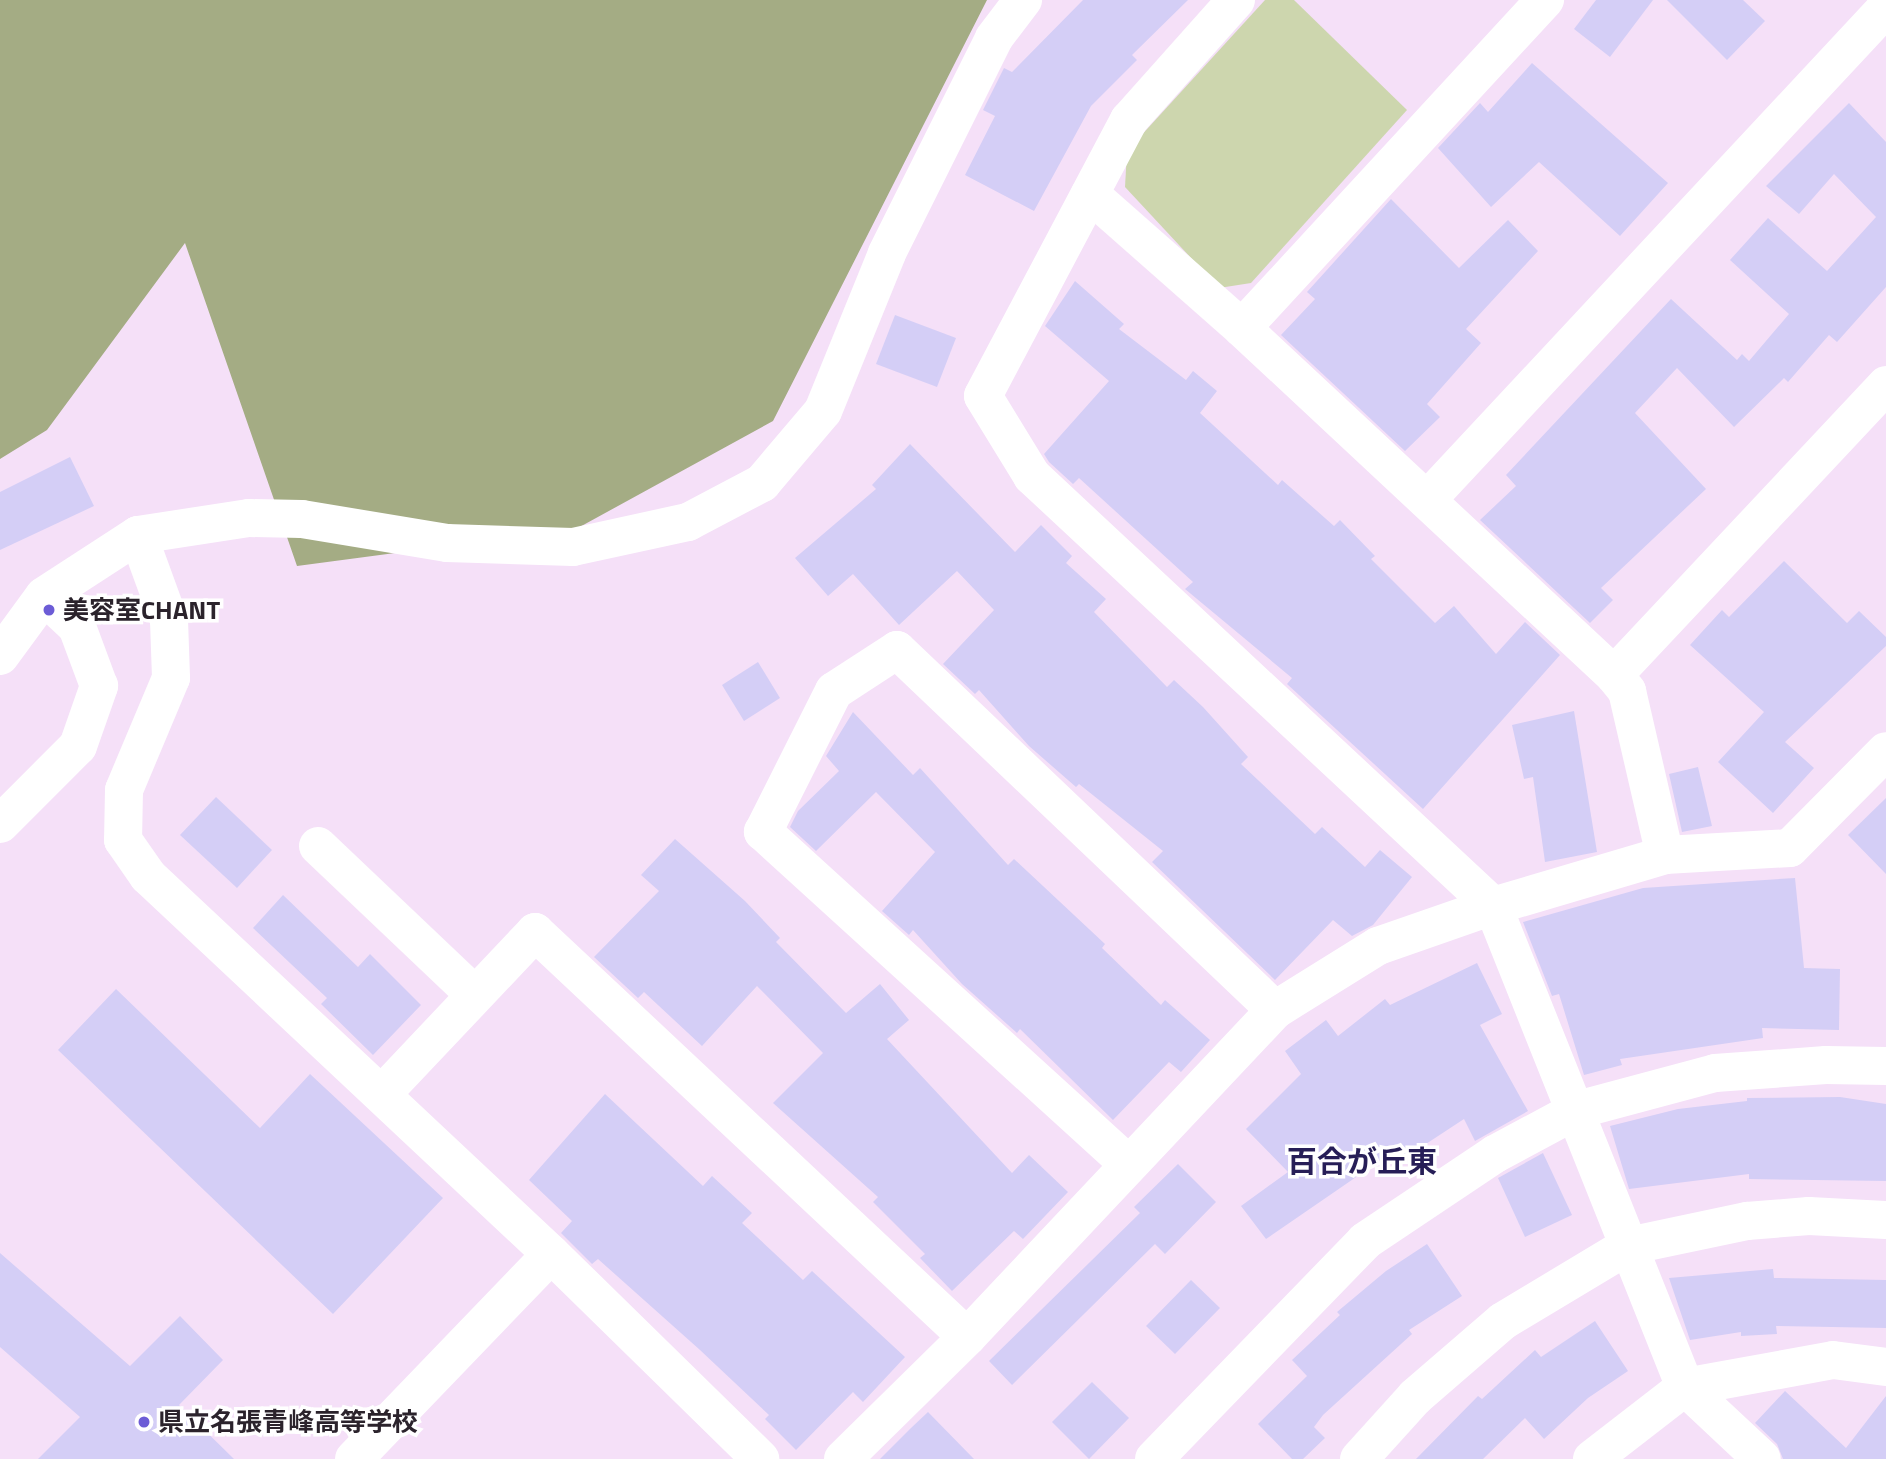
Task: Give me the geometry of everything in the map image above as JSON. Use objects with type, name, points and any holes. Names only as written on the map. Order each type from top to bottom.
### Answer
[{"type":"street","points":[[0,656],[44,596],[138,535],[249,518],[302,519],[447,543],[573,547],[688,522],[762,483],[823,411],[887,253],[994,38],[1023,0]]},
{"type":"street","points":[[1236,0],[1129,120],[983,396],[1032,476],[1493,906],[1685,1387],[1762,1459]]},
{"type":"street","points":[[1242,328],[1545,0]]},
{"type":"street","points":[[1427,500],[1886,8]]},
{"type":"street","points":[[1090,194],[1242,328],[1615,675],[1627,691],[1665,855]]},
{"type":"street","points":[[1615,675],[1886,385]]},
{"type":"street","points":[[138,535],[169,620],[171,678],[124,790],[123,840],[148,876],[551,1254],[760,1459]]},
{"type":"street","points":[[0,824],[79,746],[99,686],[77,627],[44,596]]},
{"type":"street","points":[[1126,1162],[763,832],[834,691],[897,650],[1275,1010]]},
{"type":"street","points":[[843,1459],[967,1337],[1126,1162],[1275,1010],[1378,946],[1493,906],[1665,855],[1790,848],[1886,751]]},
{"type":"street","points":[[318,846],[475,995]]},
{"type":"street","points":[[382,1094],[535,932],[967,1337]]},
{"type":"street","points":[[1154,1459],[1364,1241],[1495,1154],[1577,1111],[1715,1073],[1826,1065],[1886,1066]]},
{"type":"street","points":[[1359,1459],[1415,1397],[1503,1321],[1628,1245],[1747,1221],[1809,1216],[1886,1220]]},
{"type":"street","points":[[354,1459],[551,1254]]},
{"type":"street","points":[[1592,1459],[1685,1387],[1833,1360],[1886,1367]]},
{"type":"green space","points":[[0,0],[987,0],[773,421],[576,529],[297,566],[185,243],[47,430],[0,459]]},
{"type":"green space","points":[[1265,0],[1294,0],[1407,110],[1251,283],[1219,288],[1125,187],[1127,151]]},
{"type":"building","points":[[1083,0],[1188,0],[1132,55],[1137,60],[1091,106],[1034,211],[965,175],[995,116],[983,110],[1004,68],[1012,72]]},
{"type":"building","points":[[1596,0],[1653,0],[1610,57],[1574,29]]},
{"type":"building","points":[[1667,0],[1743,0],[1765,21],[1727,60]]},
{"type":"building","points":[[1532,63],[1668,183],[1620,236],[1539,162],[1491,207],[1438,148],[1480,103],[1488,112]]},
{"type":"building","points":[[1849,103],[1886,142],[1886,287],[1837,342],[1829,335],[1788,382],[1784,378],[1734,427],[1677,368],[1635,413],[1706,489],[1601,588],[1613,600],[1590,623],[1480,520],[1516,486],[1506,475],[1671,299],[1737,360],[1742,354],[1749,361],[1789,314],[1730,260],[1768,218],[1827,271],[1876,217],[1834,174],[1799,214],[1766,186]]},
{"type":"building","points":[[1391,199],[1459,268],[1508,220],[1538,251],[1466,329],[1481,343],[1427,404],[1440,417],[1405,451],[1281,335],[1315,299],[1307,292]]},
{"type":"building","points":[[1075,281],[1124,324],[1119,329],[1186,380],[1193,371],[1217,391],[1200,413],[1278,485],[1282,480],[1334,526],[1340,520],[1375,556],[1371,559],[1435,623],[1454,606],[1496,654],[1525,622],[1560,655],[1423,809],[1287,684],[1292,678],[1185,589],[1193,582],[1079,478],[1073,484],[1049,462],[1044,454],[1109,381],[1045,326]]},
{"type":"building","points":[[895,315],[956,338],[937,387],[876,364]]},
{"type":"building","points":[[910,444],[1015,552],[1041,525],[1072,556],[1066,563],[1106,599],[1094,612],[1167,687],[1174,680],[1203,707],[1248,757],[1241,764],[1315,834],[1322,827],[1365,867],[1380,850],[1412,877],[1373,925],[1352,936],[1333,920],[1275,980],[1152,862],[1163,851],[1079,784],[1076,787],[1029,746],[979,690],[975,694],[943,664],[994,610],[957,571],[899,625],[853,574],[828,596],[795,558],[876,489],[872,485]]},
{"type":"building","points":[[70,457],[94,506],[0,550],[0,492]]},
{"type":"building","points":[[1784,561],[1847,623],[1859,611],[1886,637],[1886,646],[1785,742],[1814,768],[1773,813],[1718,762],[1764,712],[1690,645],[1722,610],[1729,617]]},
{"type":"building","points":[[758,662],[780,698],[744,721],[722,685]]},
{"type":"building","points":[[1574,711],[1597,852],[1545,862],[1533,777],[1524,779],[1512,725]]},
{"type":"building","points":[[853,712],[913,775],[920,768],[1008,865],[1014,859],[1105,944],[1102,948],[1161,1005],[1165,1000],[1210,1040],[1181,1072],[1169,1062],[1113,1120],[1020,1029],[1017,1033],[962,984],[913,930],[909,935],[882,911],[935,852],[876,792],[816,851],[790,827],[798,811],[839,771],[826,756]]},
{"type":"building","points":[[1698,767],[1712,826],[1682,832],[1669,774]]},
{"type":"building","points":[[216,797],[272,850],[237,888],[180,835]]},
{"type":"building","points":[[1886,798],[1886,874],[1848,835]]},
{"type":"building","points":[[675,839],[745,901],[780,938],[776,942],[846,1013],[880,984],[909,1020],[887,1039],[1012,1173],[1029,1155],[1068,1192],[1023,1239],[1014,1231],[952,1291],[920,1258],[925,1254],[873,1202],[878,1197],[773,1103],[823,1053],[757,986],[702,1046],[644,992],[638,998],[594,957],[659,891],[641,875]]},
{"type":"building","points":[[1795,878],[1804,968],[1840,969],[1839,1030],[1762,1028],[1763,1038],[1620,1059],[1622,1065],[1584,1075],[1559,994],[1552,996],[1523,922],[1643,888]]},
{"type":"building","points":[[283,895],[358,967],[370,954],[421,1005],[373,1055],[321,1004],[327,998],[253,928]]},
{"type":"building","points":[[1477,963],[1502,1014],[1480,1025],[1528,1111],[1475,1141],[1464,1119],[1400,1161],[1394,1151],[1266,1239],[1241,1206],[1288,1172],[1246,1129],[1301,1074],[1285,1051],[1326,1020],[1338,1036],[1385,999],[1390,1005]]},
{"type":"building","points":[[116,989],[260,1128],[310,1074],[443,1198],[333,1314],[58,1050]]},
{"type":"building","points":[[605,1094],[703,1186],[712,1176],[752,1213],[742,1223],[803,1280],[812,1271],[905,1357],[863,1402],[853,1392],[796,1450],[765,1419],[769,1415],[700,1350],[598,1259],[592,1264],[561,1233],[572,1221],[529,1180]]},
{"type":"building","points":[[1840,1097],[1886,1104],[1886,1181],[1749,1179],[1749,1174],[1629,1189],[1610,1126],[1678,1109],[1747,1101],[1747,1098]]},
{"type":"building","points":[[1543,1153],[1572,1215],[1525,1237],[1498,1178]]},
{"type":"building","points":[[1178,1164],[1216,1202],[1165,1254],[1155,1244],[1012,1385],[989,1361],[1140,1213],[1134,1207]]},
{"type":"building","points":[[1427,1244],[1462,1296],[1409,1330],[1412,1334],[1323,1415],[1314,1427],[1325,1438],[1303,1459],[1292,1459],[1258,1424],[1307,1376],[1292,1360],[1340,1315],[1337,1312],[1386,1271]]},
{"type":"building","points":[[0,1253],[130,1366],[180,1316],[223,1360],[179,1405],[234,1459],[38,1459],[80,1417],[0,1347]]},
{"type":"building","points":[[1773,1269],[1774,1278],[1886,1280],[1886,1328],[1776,1326],[1777,1334],[1741,1336],[1741,1332],[1690,1340],[1669,1278]]},
{"type":"building","points":[[1191,1280],[1220,1308],[1175,1354],[1146,1326]]},
{"type":"building","points":[[1595,1321],[1628,1371],[1588,1398],[1544,1439],[1525,1418],[1483,1459],[1416,1459],[1478,1396],[1482,1399],[1535,1350],[1541,1357]]},
{"type":"building","points":[[1092,1382],[1129,1418],[1089,1459],[1052,1422]]},
{"type":"building","points":[[1785,1391],[1846,1448],[1886,1396],[1886,1459],[1783,1459],[1777,1444],[1755,1423]]},
{"type":"building","points":[[928,1412],[974,1459],[880,1459],[911,1428]]},
{"type":"place","name":"美容室CHANT","points":[[49,610]]},
{"type":"place","name":"県立名張青峰高等学校","points":[[144,1422]]},
{"type":"district","name":"百合が丘東","points":[[1362,1161]]}]
